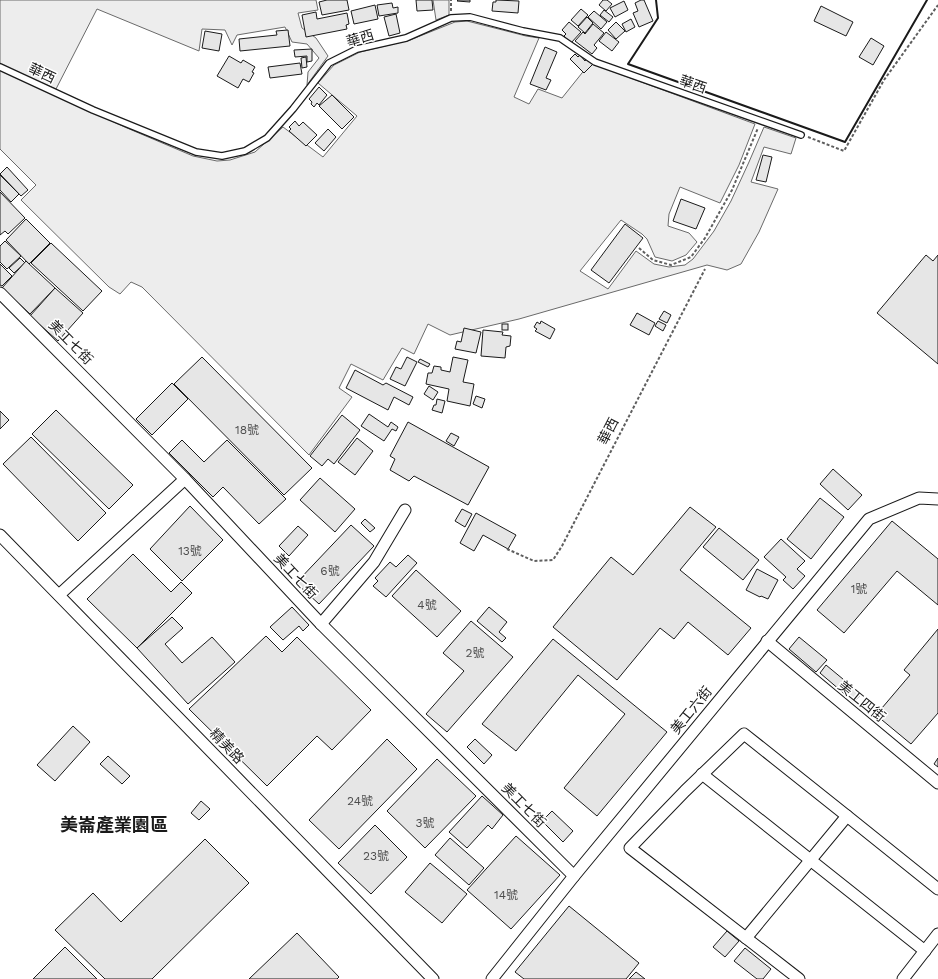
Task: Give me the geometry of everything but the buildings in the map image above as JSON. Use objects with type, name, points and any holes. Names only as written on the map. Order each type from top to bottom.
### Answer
[{"type":"street","name":"美工七街","points":[[0,292],[185,479],[321,624],[574,876]]},
{"type":"street","points":[[59,595],[185,479]]},
{"type":"street","name":"美工六街","points":[[492,979],[766,641],[869,519],[919,498],[938,499]]},
{"type":"street","points":[[321,624],[374,562],[405,510]]},
{"type":"street","name":"精美路","points":[[0,535],[433,979]]},
{"type":"street","name":"美工四街","points":[[766,641],[938,783]]},
{"type":"street","points":[[799,979],[630,848],[702,774],[744,734],[938,888]]},
{"type":"street","points":[[702,774],[925,951]]},
{"type":"street","points":[[746,938],[847,816]]},
{"type":"street","points":[[903,979],[938,934]]},
{"type":"lane","name":"華西","points":[[0,67],[93,110],[196,152],[222,156],[245,151],[267,138],[293,109],[329,63],[357,49],[406,38],[451,18],[470,17],[523,31],[560,38],[595,62],[801,135]]},
{"type":"path","points":[[801,135],[844,151],[884,80],[938,5]]},
{"type":"path","points":[[639,248],[653,260],[671,265],[691,257],[705,238],[732,190],[761,121]]},
{"type":"path","name":"華西","points":[[507,549],[534,561],[553,560],[562,546],[705,269]]},
{"type":"shaded area","points":[[0,0],[316,0],[318,10],[298,13],[302,28],[316,38],[328,56],[307,85],[308,72],[319,58],[307,44],[292,42],[285,27],[237,35],[232,45],[225,30],[202,29],[199,51],[97,9],[56,89],[0,65]]},
{"type":"shaded area","points":[[433,0],[449,0],[449,15],[436,20]]},
{"type":"shaded area","points":[[467,21],[539,38],[514,97],[529,104],[538,89],[562,98],[590,63],[755,124],[739,165],[720,203],[680,187],[669,214],[668,226],[689,233],[697,242],[686,255],[672,261],[655,257],[647,239],[621,220],[580,271],[608,289],[636,251],[654,264],[669,267],[685,265],[693,259],[714,231],[731,201],[764,127],[796,138],[791,154],[764,147],[751,182],[778,189],[759,232],[741,264],[727,270],[707,265],[519,319],[450,335],[428,324],[414,354],[402,348],[383,380],[351,364],[339,388],[352,397],[309,455],[142,287],[131,282],[120,294],[109,287],[21,200],[36,185],[0,149],[0,70],[127,128],[193,156],[217,161],[230,160],[255,152],[283,127],[323,157],[357,116],[318,83],[334,65],[360,52],[410,40],[455,22]]},
{"type":"wall","points":[[656,0],[658,18],[628,64],[845,142],[927,0]]},
{"type":"district","name":"美崙產業園區","points":[[114,825]]}]
